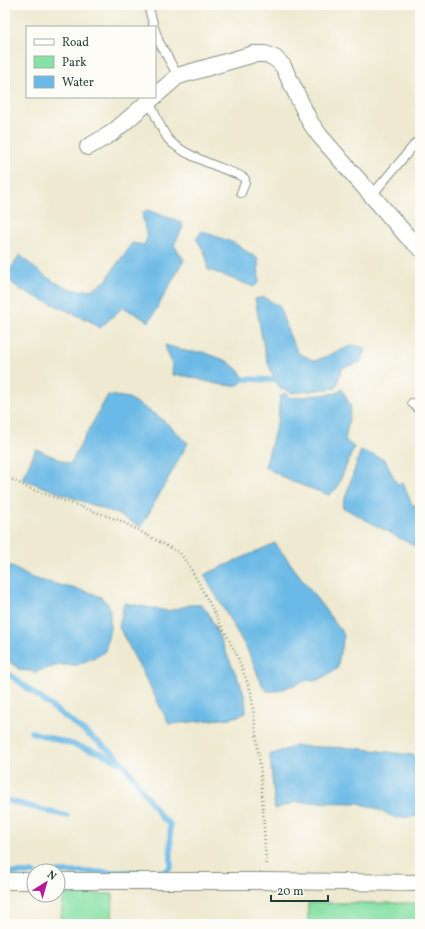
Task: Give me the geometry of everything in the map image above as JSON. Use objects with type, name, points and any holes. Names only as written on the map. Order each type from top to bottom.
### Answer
[{"type":"street","points":[[156,95],[178,76],[254,54],[265,54],[275,58],[283,66],[310,122],[407,236],[420,248]]},
{"type":"street","points":[[88,147],[112,133],[153,98]]},
{"type":"street","points":[[5,881],[26,881]]},
{"type":"street","points":[[66,881],[420,883]]},
{"type":"lane","points":[[148,5],[154,26]]},
{"type":"lane","points":[[156,32],[159,42],[178,76]]},
{"type":"lane","points":[[153,98],[164,131],[169,139],[189,153],[241,176],[245,179],[241,193]]},
{"type":"lane","points":[[372,195],[420,138]]},
{"type":"lane","points":[[412,404],[420,410]]},
{"type":"path","points":[[5,476],[28,488],[121,521],[180,553],[190,567],[236,653],[251,692],[261,774],[267,881]]},
{"type":"green space","points":[[66,894],[113,894],[112,924],[60,924],[63,903],[66,903]]},
{"type":"green space","points":[[308,903],[420,903],[420,924],[308,924]]},
{"type":"water","points":[[147,210],[181,222],[183,227],[174,245],[184,260],[149,322],[123,307],[100,328],[92,322],[21,290],[5,277],[20,255],[37,270],[59,284],[70,289],[93,289],[107,279],[132,243],[144,245],[147,239],[142,213]]},
{"type":"water","points":[[202,231],[234,243],[258,259],[259,282],[254,287],[207,269],[206,257],[196,239]]},
{"type":"water","points":[[264,297],[279,306],[288,332],[298,353],[315,361],[353,345],[365,348],[361,362],[342,368],[336,388],[292,393],[281,389],[266,357],[261,334],[255,299]]},
{"type":"water","points":[[165,345],[190,352],[203,352],[227,361],[238,370],[245,379],[240,384],[234,386],[217,384],[186,376],[172,375],[171,363]]},
{"type":"water","points":[[342,389],[351,407],[345,440],[354,447],[337,488],[329,495],[290,481],[265,467],[278,419],[280,396],[285,393],[290,398],[337,393]]},
{"type":"water","points":[[108,395],[129,398],[162,419],[188,443],[141,527],[117,514],[22,479],[36,449],[70,464]]},
{"type":"water","points":[[361,450],[385,460],[397,484],[403,483],[412,505],[420,505],[420,549],[342,507]]},
{"type":"water","points":[[275,543],[344,635],[337,669],[318,680],[308,680],[277,691],[267,691],[263,687],[247,649],[204,575]]},
{"type":"water","points":[[5,563],[32,578],[92,593],[101,597],[108,604],[110,611],[110,628],[105,651],[100,655],[77,665],[59,665],[36,672],[20,670],[5,658]]},
{"type":"water","points":[[124,603],[168,611],[190,605],[201,605],[208,612],[242,688],[245,697],[246,713],[232,718],[169,724],[119,627]]},
{"type":"water","points":[[295,746],[355,748],[420,756],[420,816],[396,818],[375,808],[359,803],[296,802],[275,809],[270,755]]},
{"type":"waterway","points":[[245,379],[275,380]]},
{"type":"waterway","points":[[5,671],[114,754],[125,765],[161,817],[170,824],[171,866],[165,872],[66,872]]},
{"type":"waterway","points":[[31,732],[101,753],[121,763]]},
{"type":"waterway","points":[[5,800],[67,816]]},
{"type":"waterway","points":[[5,873],[26,873]]}]
